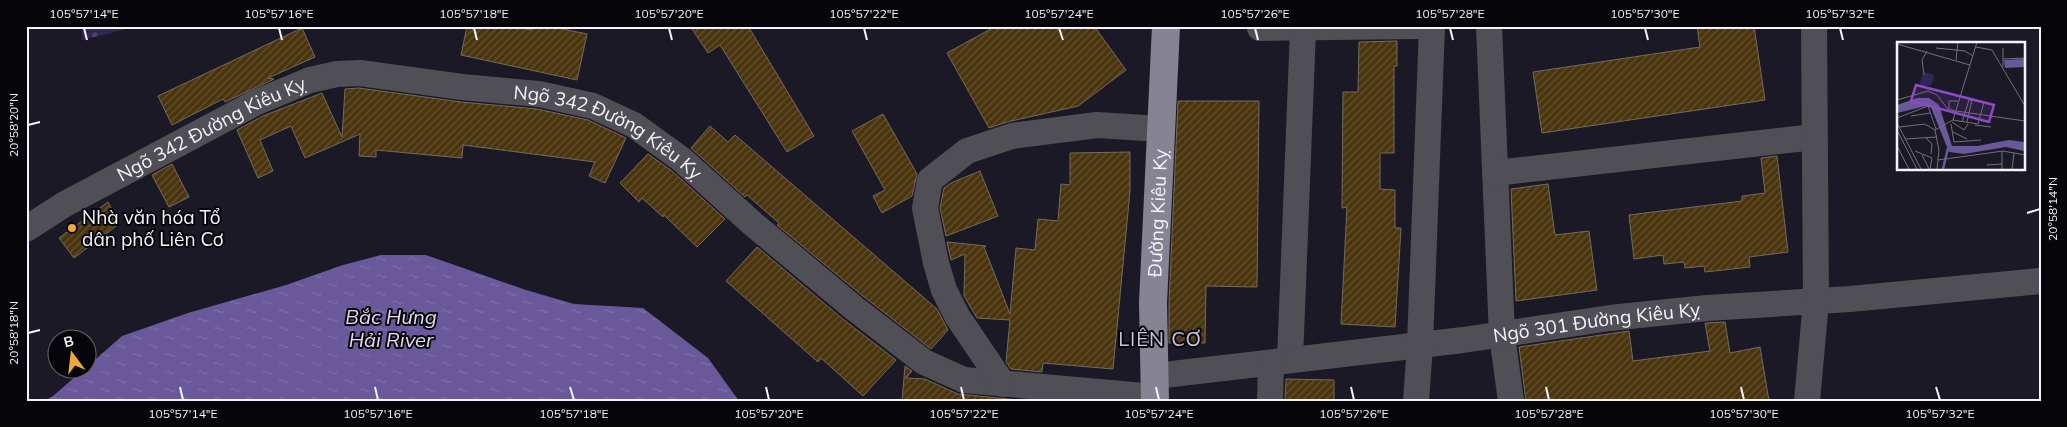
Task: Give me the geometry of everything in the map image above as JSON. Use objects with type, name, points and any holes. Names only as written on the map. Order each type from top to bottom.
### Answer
[{"type":"main road","name":"Đường Kiêu Kỵ","points":[[1155,391],[1153,303],[1166,26]]},
{"type":"street","points":[[1260,28],[1303,29],[1417,26]]},
{"type":"street","points":[[1416,401],[1420,345],[1432,26]]},
{"type":"street","points":[[1489,26],[1502,335],[1511,401]]},
{"type":"street","points":[[1807,401],[1816,301],[1814,26]]},
{"type":"street","points":[[1270,401],[1280,362],[1303,29]]},
{"type":"street","name":"Ngõ 342 Đường Kiêu Kỵ","points":[[26,229],[65,204],[256,102],[310,80],[337,74],[360,73],[539,94],[593,106],[634,124],[680,159],[854,308],[924,362],[964,380],[1004,384],[1155,391]]},
{"type":"street","points":[[1004,384],[957,316],[944,290],[936,263],[926,208],[930,180],[967,151],[1012,136],[1097,125],[1161,129]]},
{"type":"street","points":[[1496,173],[1814,137]]},
{"type":"street","name":"Ngõ 301 Đường Kiêu Kỵ","points":[[1155,391],[1280,362],[1502,335],[1610,318],[1707,308],[1816,301],[2041,281]]},
{"type":"green space","points":[[82,26],[139,26],[82,40]]},
{"type":"water","name":"Bắc Hưng Hải River","points":[[381,255],[426,255],[526,290],[574,304],[643,308],[708,358],[739,401],[44,401],[71,380],[98,380],[98,357],[122,336],[188,313],[286,285],[343,265]]},
{"type":"building","points":[[467,26],[512,26],[532,30],[533,26],[549,26],[587,34],[577,80],[461,55]]},
{"type":"building","points":[[690,26],[748,26],[814,136],[787,152],[720,45],[708,53]]},
{"type":"building","points":[[996,26],[1094,26],[1126,70],[1078,106],[1007,122],[989,128],[947,53]]},
{"type":"building","points":[[1697,26],[1754,26],[1765,100],[1542,133],[1533,72],[1700,47]]},
{"type":"building","points":[[302,28],[315,57],[268,78],[274,79],[225,102],[223,99],[172,125],[158,96]]},
{"type":"building","points":[[1397,41],[1397,66],[1394,66],[1394,153],[1380,153],[1380,189],[1395,190],[1395,228],[1401,228],[1395,327],[1341,324],[1347,207],[1342,208],[1343,92],[1358,92],[1359,42]]},
{"type":"building","points":[[359,88],[461,102],[537,109],[588,120],[626,138],[605,183],[589,176],[595,162],[463,145],[462,158],[376,150],[376,157],[359,156],[360,134],[305,158],[291,126],[260,140],[273,171],[258,178],[237,130],[263,116],[322,93],[342,137],[345,89]]},
{"type":"building","points":[[1178,101],[1259,101],[1257,287],[1206,286],[1205,343],[1169,343]]},
{"type":"building","points":[[883,114],[917,174],[912,196],[882,213],[873,196],[885,190],[852,131]]},
{"type":"building","points":[[710,126],[728,142],[735,135],[937,309],[948,330],[931,349],[777,225],[779,223],[747,195],[745,197],[691,148]]},
{"type":"building","points":[[1130,152],[1130,191],[1113,369],[1043,363],[1042,372],[1011,369],[1006,362],[1010,320],[977,318],[964,296],[965,254],[951,260],[947,242],[986,246],[984,247],[1010,314],[1016,248],[1035,250],[1038,219],[1058,221],[1061,184],[1070,185],[1070,153]]},
{"type":"building","points":[[648,154],[672,171],[725,219],[697,247],[664,215],[663,217],[642,198],[639,202],[620,183]]},
{"type":"building","points":[[1777,156],[1788,252],[1749,257],[1750,267],[1705,272],[1704,266],[1685,268],[1684,262],[1664,264],[1663,255],[1634,259],[1629,215],[1742,201],[1742,196],[1765,193],[1761,158]]},
{"type":"building","points":[[172,164],[189,197],[169,207],[152,175]]},
{"type":"building","points":[[980,171],[998,216],[946,236],[940,208],[944,188],[951,183]]},
{"type":"building","points":[[1548,184],[1555,235],[1589,231],[1597,290],[1516,301],[1511,189]]},
{"type":"building","points":[[108,202],[119,224],[74,258],[59,238]]},
{"type":"building","points":[[757,247],[844,320],[896,360],[863,396],[821,358],[818,362],[726,281]]},
{"type":"building","points":[[1725,322],[1730,353],[1760,347],[1769,401],[1526,401],[1519,347],[1629,331],[1633,361],[1710,351],[1705,323]]},
{"type":"building","points":[[905,366],[912,371],[906,378],[925,379],[958,394],[1028,401],[902,401]]},
{"type":"building","points":[[1286,379],[1334,380],[1334,401],[1285,401]]},
{"type":"place","name":"Nhà văn hóa Tổ dân phố Liên Cơ","points":[[72,228]]},
{"type":"district","name":"LIÊN CƠ","points":[[1160,338]]}]
